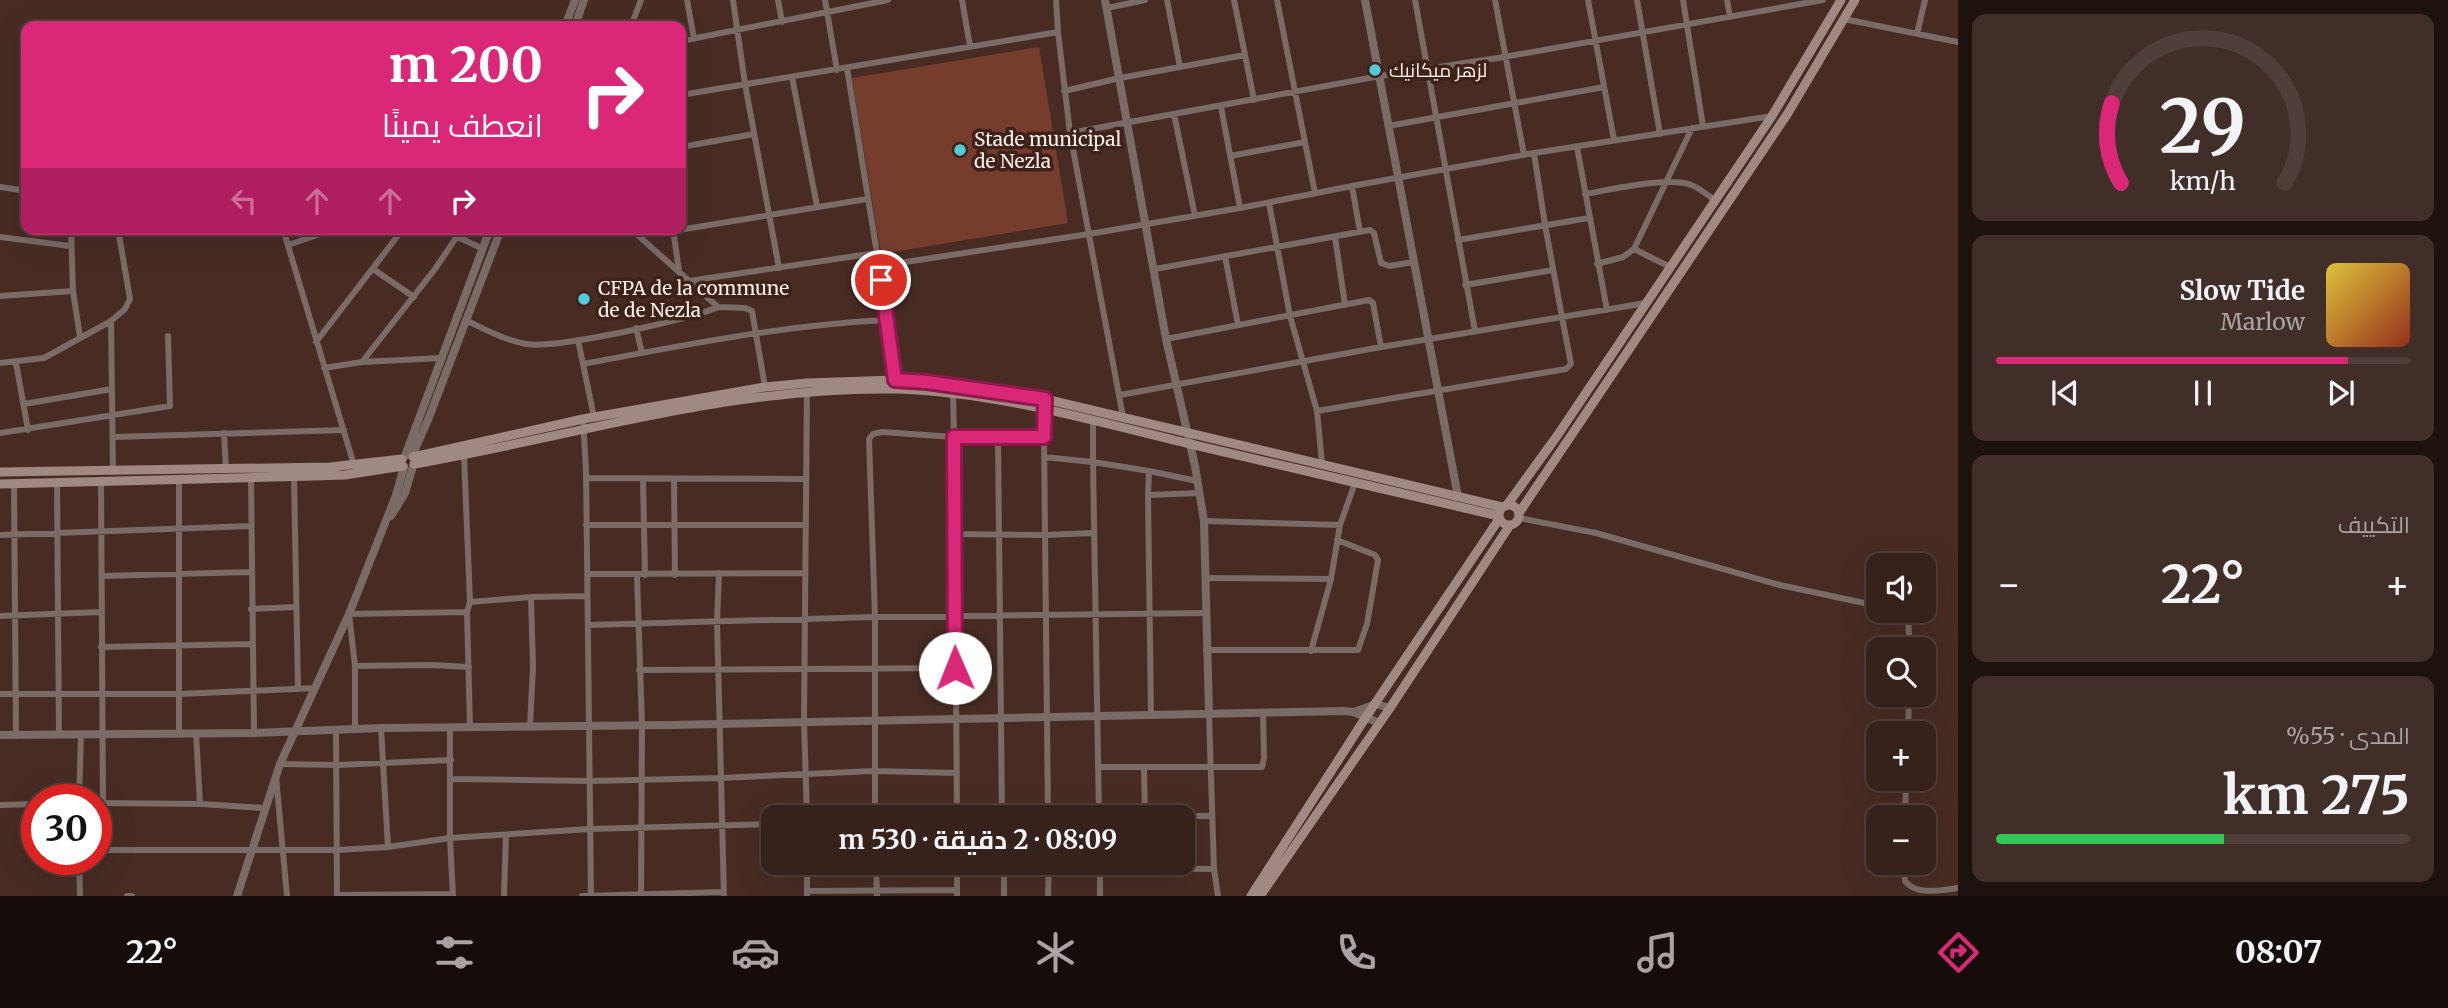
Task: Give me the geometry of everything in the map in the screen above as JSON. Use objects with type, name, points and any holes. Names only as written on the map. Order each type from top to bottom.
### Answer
[{"type":"main road","points":[[1251,896],[1502,512],[1557,436],[1772,116],[1841,0]]},
{"type":"main road","points":[[1260,896],[1390,708],[1788,113],[1855,0]]},
{"type":"main road","points":[[0,484],[345,475],[583,424],[664,413],[807,387],[895,380],[927,382],[1123,417],[1458,497],[1502,512]]},
{"type":"main road","points":[[0,472],[226,470],[408,461],[464,455],[583,424],[594,417],[765,387],[897,389],[1045,404],[1093,420],[1355,483],[1502,512],[1513,505],[1519,516]]},
{"type":"main road","points":[[1502,512],[1504,524],[1510,525]]},
{"type":"street","points":[[567,21],[575,0]]},
{"type":"street","points":[[577,21],[584,0]]},
{"type":"street","points":[[633,21],[641,0]]},
{"type":"street","points":[[687,0],[694,39]]},
{"type":"street","points":[[733,0],[745,84],[779,268]]},
{"type":"street","points":[[778,0],[782,22]]},
{"type":"street","points":[[825,0],[837,70]]},
{"type":"street","points":[[686,40],[828,13],[872,1],[888,0]]},
{"type":"street","points":[[962,0],[970,46]]},
{"type":"street","points":[[1056,0],[1070,133],[1123,417]]},
{"type":"street","points":[[1145,0],[1106,4],[1166,339],[1190,443],[1204,521],[1212,817],[1218,896]]},
{"type":"street","points":[[1167,0],[1180,67]]},
{"type":"street","points":[[1234,0],[1254,100]]},
{"type":"street","points":[[1277,0],[1315,193]]},
{"type":"street","points":[[1365,0],[1458,497]]},
{"type":"street","points":[[1415,0],[1475,331]]},
{"type":"street","points":[[1495,0],[1524,155]]},
{"type":"street","points":[[1588,0],[1614,140]]},
{"type":"street","points":[[1637,0],[1660,134]]},
{"type":"street","points":[[1683,0],[1703,125]]},
{"type":"street","points":[[1727,0],[1730,17]]},
{"type":"street","points":[[1773,0],[1775,9]]},
{"type":"street","points":[[1070,133],[1380,76],[1504,57],[1822,0]]},
{"type":"street","points":[[1917,34],[1925,0]]},
{"type":"street","points":[[1844,19],[1958,42]]},
{"type":"street","points":[[686,94],[1058,32]]},
{"type":"street","points":[[1064,91],[1245,54]]},
{"type":"street","points":[[847,68],[895,380]]},
{"type":"street","points":[[792,77],[817,206]]},
{"type":"street","points":[[1388,126],[1604,87]]},
{"type":"street","points":[[1221,107],[1240,208]]},
{"type":"street","points":[[1174,114],[1195,216]]},
{"type":"street","points":[[879,266],[1089,234],[1534,153],[1772,116]]},
{"type":"street","points":[[1597,264],[1623,257],[1634,249],[1692,128]]},
{"type":"street","points":[[686,146],[754,134]]},
{"type":"street","points":[[1230,156],[1305,142]]},
{"type":"street","points":[[1577,147],[1607,310]]},
{"type":"street","points":[[1317,411],[1569,368],[1571,364],[1534,153]]},
{"type":"street","points":[[1585,194],[1666,183],[1690,184],[1715,200]]},
{"type":"street","points":[[1352,186],[1360,232]]},
{"type":"street","points":[[0,187],[21,190]]},
{"type":"street","points":[[686,228],[867,199]]},
{"type":"street","points":[[1269,203],[1290,316],[1317,411],[1322,463]]},
{"type":"street","points":[[1458,240],[1589,218]]},
{"type":"street","points":[[1155,269],[1373,231],[1379,259],[1384,265],[1414,262]]},
{"type":"street","points":[[71,235],[73,291],[80,337]]},
{"type":"street","points":[[0,363],[44,358],[111,321],[125,309],[130,299],[119,235]]},
{"type":"street","points":[[285,235],[354,465]]},
{"type":"street","points":[[288,245],[317,235]]},
{"type":"street","points":[[316,342],[398,235]]},
{"type":"street","points":[[237,896],[280,764],[349,614],[408,461],[487,235]]},
{"type":"street","points":[[408,461],[428,420],[499,235]]},
{"type":"street","points":[[638,235],[718,307]]},
{"type":"street","points":[[674,235],[679,271]]},
{"type":"street","points":[[0,237],[70,246]]},
{"type":"street","points":[[362,362],[458,237],[482,248]]},
{"type":"street","points":[[1335,237],[1345,305]]},
{"type":"street","points":[[1634,249],[1670,267]]},
{"type":"street","points":[[689,281],[876,253]]},
{"type":"street","points":[[1225,256],[1238,325]]},
{"type":"street","points":[[373,269],[414,297]]},
{"type":"street","points":[[1465,285],[1553,270]]},
{"type":"street","points":[[0,296],[73,291]]},
{"type":"street","points":[[1166,339],[1371,301],[1381,347]]},
{"type":"street","points":[[1120,395],[1381,347],[1646,303]]},
{"type":"street","points":[[465,320],[526,344],[578,340],[703,314],[718,307],[745,308],[752,311],[765,387]]},
{"type":"street","points":[[583,364],[757,332],[886,320]]},
{"type":"street","points":[[111,321],[113,471]]},
{"type":"street","points":[[636,328],[642,353]]},
{"type":"street","points":[[0,433],[170,406],[168,336]]},
{"type":"street","points":[[578,340],[594,417]]},
{"type":"street","points":[[324,368],[362,362],[443,358]]},
{"type":"street","points":[[16,363],[28,430]]},
{"type":"street","points":[[807,387],[803,721],[807,805]]},
{"type":"street","points":[[24,404],[112,389]]},
{"type":"street","points":[[953,394],[957,805]]},
{"type":"street","points":[[1045,404],[1048,805]]},
{"type":"street","points":[[1093,420],[1099,805]]},
{"type":"street","points":[[583,424],[591,896]]},
{"type":"street","points":[[113,437],[344,430]]},
{"type":"street","points":[[875,805],[876,667],[869,439],[873,434],[882,432],[954,437],[1044,437]]},
{"type":"street","points":[[224,433],[226,470]]},
{"type":"street","points":[[998,438],[1002,805]]},
{"type":"street","points":[[464,455],[470,602],[467,612],[470,727]]},
{"type":"street","points":[[1044,457],[1093,462],[1197,481]]},
{"type":"street","points":[[1149,471],[1151,714]]},
{"type":"street","points":[[294,476],[298,690]]},
{"type":"street","points":[[251,477],[254,733]]},
{"type":"street","points":[[586,478],[804,479]]},
{"type":"street","points":[[641,894],[642,725],[638,623],[644,524],[643,478]]},
{"type":"street","points":[[674,478],[675,575]]},
{"type":"street","points":[[179,479],[179,734]]},
{"type":"street","points":[[101,481],[104,735],[101,784]]},
{"type":"street","points":[[57,482],[59,735]]},
{"type":"street","points":[[14,483],[16,736]]},
{"type":"street","points":[[1311,651],[1331,579],[1336,540],[1355,483]]},
{"type":"street","points":[[1148,495],[1200,493]]},
{"type":"street","points":[[1519,516],[1595,533],[1780,585],[1866,603]]},
{"type":"street","points":[[1204,521],[1340,525]]},
{"type":"street","points":[[586,525],[805,525]]},
{"type":"street","points":[[0,535],[251,526]]},
{"type":"street","points":[[954,534],[1094,533]]},
{"type":"street","points":[[1206,650],[1358,650],[1367,624],[1377,557],[1336,540]]},
{"type":"street","points":[[102,576],[251,572]]},
{"type":"street","points":[[582,896],[723,894],[717,621],[719,573]]},
{"type":"street","points":[[587,574],[805,573]]},
{"type":"street","points":[[1206,578],[1331,579]]},
{"type":"street","points":[[470,602],[587,596]]},
{"type":"street","points":[[530,726],[533,667],[531,597]]},
{"type":"street","points":[[251,609],[296,607]]},
{"type":"street","points":[[0,616],[101,612]]},
{"type":"street","points":[[349,614],[467,612]]},
{"type":"street","points":[[587,625],[875,617],[1206,613]]},
{"type":"street","points":[[349,614],[355,666],[355,729]]},
{"type":"street","points":[[101,647],[251,644]]},
{"type":"street","points":[[355,666],[469,667]]},
{"type":"street","points":[[639,670],[955,668]]},
{"type":"street","points":[[0,694],[103,696],[316,688]]},
{"type":"street","points":[[0,735],[254,733],[381,728],[1354,712],[1376,704],[1390,708]]},
{"type":"street","points":[[1354,712],[1379,723]]},
{"type":"street","points":[[1098,767],[1257,768],[1264,765],[1264,713]]},
{"type":"street","points":[[336,729],[337,895],[453,895],[450,727]]},
{"type":"street","points":[[381,728],[388,847]]},
{"type":"street","points":[[196,733],[200,804]]},
{"type":"street","points":[[79,784],[81,735]]},
{"type":"street","points":[[280,764],[338,765],[450,760]]},
{"type":"street","points":[[1144,768],[1145,805]]},
{"type":"street","points":[[451,779],[590,781],[874,771],[957,773]]},
{"type":"street","points":[[276,775],[287,896]]},
{"type":"street","points":[[112,803],[264,808]]},
{"type":"street","points":[[0,805],[21,804]]},
{"type":"street","points":[[1195,817],[1212,817]]},
{"type":"street","points":[[112,850],[337,850],[388,847],[450,838],[590,829],[761,824]]},
{"type":"street","points":[[504,896],[506,835]]},
{"type":"street","points":[[1195,868],[1214,869]]},
{"type":"street","points":[[79,875],[80,896]]},
{"type":"street","points":[[807,875],[807,893],[957,893],[957,875]]},
{"type":"street","points":[[876,875],[877,893]]},
{"type":"street","points":[[1004,875],[1004,896]]},
{"type":"street","points":[[1048,896],[1049,875]]},
{"type":"street","points":[[1100,875],[1100,896]]},
{"type":"street","points":[[1905,875],[1909,886],[1930,891],[1958,888]]},
{"type":"shaded area","name":"Stade municipal de Nezla","points":[[1039,47],[1068,223],[881,254],[852,78]]},
{"type":"place","name":"لزهر ميكانيك","points":[[1375,70]]},
{"type":"place","name":"Stade municipal de Nezla","points":[[960,150]]},
{"type":"place","name":"CFPA de la commune de de Nezla","points":[[584,299]]},
{"type":"route","points":[[881,280],[895,380],[1045,399],[1044,437],[954,437],[955,668]]}]
